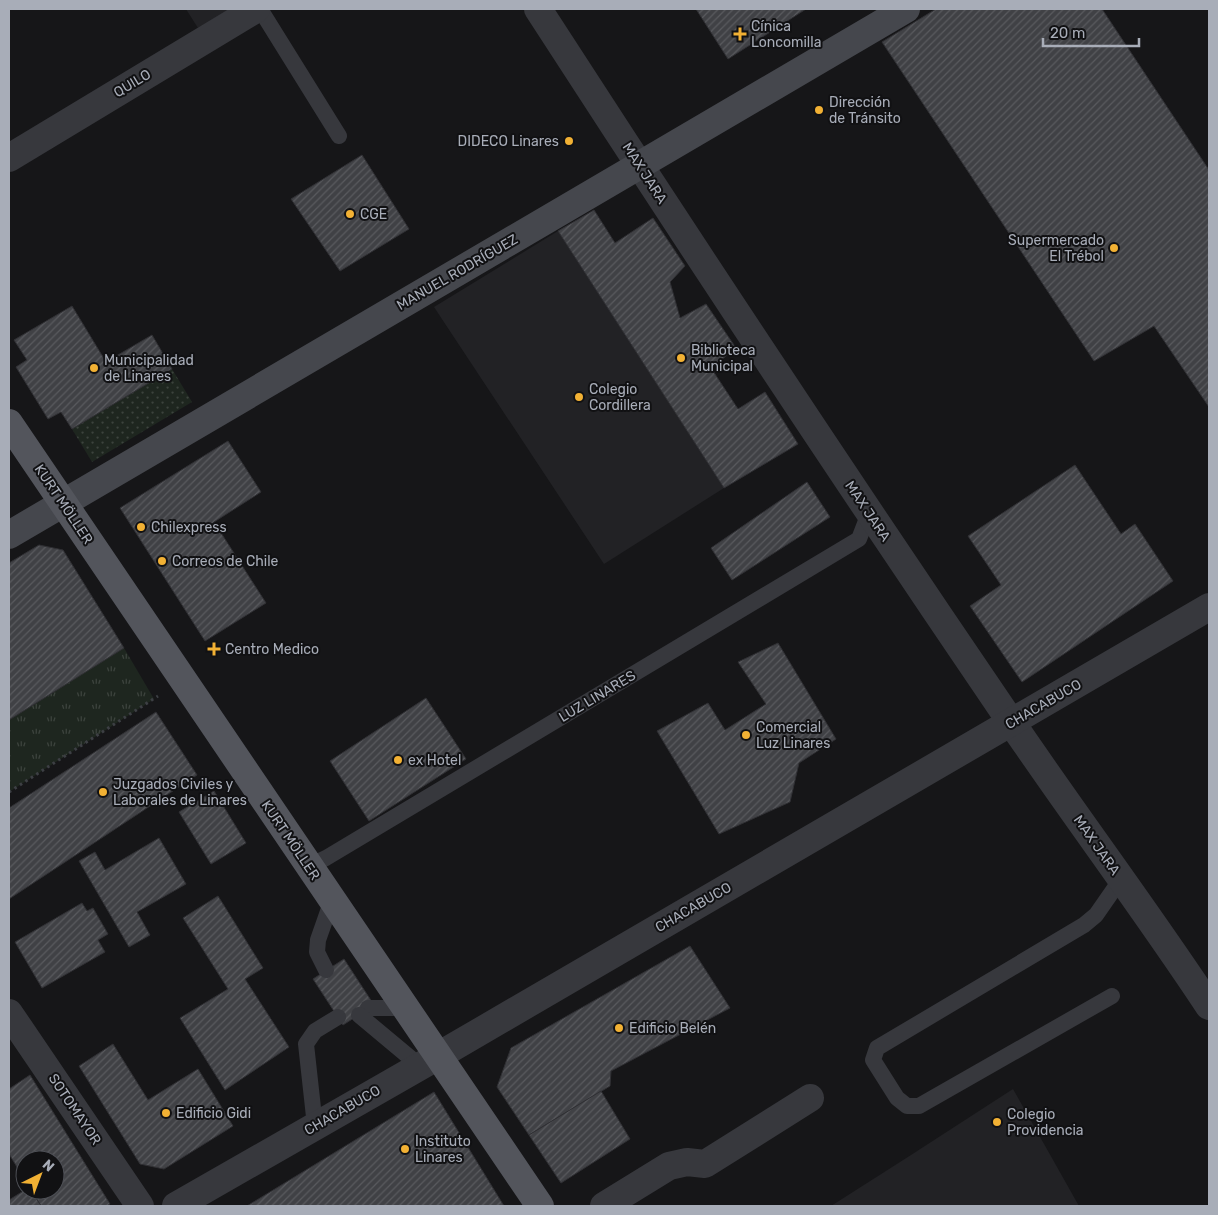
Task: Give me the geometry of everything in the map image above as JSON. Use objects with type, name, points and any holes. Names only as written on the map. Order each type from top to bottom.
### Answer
[{"type":"main road","name":"MANUEL RODRÍGUEZ","points":[[9,535],[906,9]]},
{"type":"main road","name":"KURT MÖLLER","points":[[9,423],[406,1008],[429,1061],[540,1206]]},
{"type":"street","name":"QUILO","points":[[9,158],[256,9]]},
{"type":"street","name":"MAX JARA","points":[[538,9],[869,512],[1011,722],[1208,1000]]},
{"type":"street","name":"CHACABUCO","points":[[176,1206],[1209,608]]},
{"type":"street","name":"SOTOMAYOR","points":[[9,1012],[140,1206]]},
{"type":"street","points":[[604,1206],[670,1166],[687,1162],[705,1164],[810,1098]]},
{"type":"lane","points":[[260,9],[339,136]]},
{"type":"lane","name":"LUZ LINARES","points":[[309,866],[326,858],[859,539],[869,512]]},
{"type":"lane","points":[[1112,996],[919,1106],[907,1106],[897,1098],[874,1060],[877,1048],[1084,925],[1096,915],[1120,878]]},
{"type":"lane","points":[[326,970],[317,952],[318,940],[332,900]]},
{"type":"lane","points":[[406,1008],[363,1012],[429,1061]]},
{"type":"lane","points":[[315,1126],[306,1044],[315,1031],[338,1017]]},
{"type":"path","points":[[9,792],[165,691],[189,689]]},
{"type":"shaded area","points":[[186,9],[232,9],[198,28]]},
{"type":"shaded area","name":"Colegio Cordillera","points":[[558,231],[724,488],[604,564],[434,307]]},
{"type":"shaded area","name":"Colegio Providencia","points":[[1013,1089],[1079,1206],[831,1206],[911,1155]]},
{"type":"green space","points":[[172,369],[192,402],[92,462],[72,429]]},
{"type":"green space","points":[[124,648],[154,699],[9,792],[9,720]]},
{"type":"building","name":"Cínica Loncomilla","points":[[696,9],[806,9],[728,59]]},
{"type":"building","name":"Supermercado El Trébol","points":[[936,9],[1102,9],[1209,170],[1209,407],[1154,326],[1094,361],[882,42]]},
{"type":"building","name":"CGE","points":[[362,155],[409,229],[340,271],[291,199]]},
{"type":"building","name":"Biblioteca Municipal","points":[[594,210],[615,243],[653,218],[685,266],[670,282],[680,318],[706,304],[736,348],[711,368],[738,409],[765,392],[798,444],[724,488],[558,231]]},
{"type":"building","name":"Municipalidad de Linares","points":[[72,306],[106,362],[152,335],[172,369],[72,429],[61,412],[48,419],[16,367],[27,360],[14,340]]},
{"type":"building","points":[[228,441],[261,492],[214,522],[266,603],[205,641],[120,508]]},
{"type":"building","points":[[1075,465],[1121,534],[1135,524],[1173,581],[1022,682],[970,606],[1001,585],[968,536]]},
{"type":"building","points":[[807,482],[830,517],[732,580],[711,548]]},
{"type":"building","points":[[39,545],[63,550],[124,648],[9,720],[9,563]]},
{"type":"building","name":"Comercial Luz Linares","points":[[778,643],[836,739],[799,763],[790,802],[719,834],[657,731],[708,703],[725,730],[766,704],[738,662]]},
{"type":"building","name":"ex Hotel","points":[[426,698],[466,759],[369,821],[330,761]]},
{"type":"building","name":"Juzgados Civiles y Laborales de Linares","points":[[156,712],[197,775],[9,899],[9,808]]},
{"type":"building","points":[[214,791],[246,843],[211,864],[179,812]]},
{"type":"building","points":[[159,838],[186,884],[137,912],[150,935],[129,947],[79,861],[95,852],[105,870]]},
{"type":"building","points":[[218,896],[263,968],[245,979],[289,1047],[225,1090],[180,1018],[228,989],[183,918]]},
{"type":"building","points":[[82,903],[87,911],[93,908],[108,934],[98,940],[105,952],[42,988],[15,942]]},
{"type":"building","name":"Edificio Belén","points":[[690,946],[730,1008],[611,1071],[610,1086],[529,1135],[497,1087],[511,1048]]},
{"type":"building","points":[[344,959],[374,1005],[343,1025],[313,979]]},
{"type":"building","name":"Edificio Gidi","points":[[113,1044],[148,1100],[198,1069],[233,1126],[164,1169],[140,1164],[79,1066]]},
{"type":"building","points":[[30,1075],[110,1204],[107,1206],[41,1206],[37,1200],[65,1200],[65,1150],[15,1150],[15,1164],[9,1154],[9,1089]]},
{"type":"building","points":[[601,1091],[630,1139],[561,1183],[529,1135]]},
{"type":"building","name":"Instituto Linares","points":[[434,1092],[504,1206],[247,1206]]},
{"type":"building","points":[[15,1196],[15,1200],[37,1200],[41,1206],[9,1206],[9,1200]]},
{"type":"place","name":"Cínica Loncomilla","points":[[740,34]]},
{"type":"place","name":"Dirección de Tránsito","points":[[819,110]]},
{"type":"place","name":"DIDECO Linares","points":[[569,141]]},
{"type":"place","name":"CGE","points":[[350,214]]},
{"type":"place","name":"Supermercado El Trébol","points":[[1114,248]]},
{"type":"place","name":"Biblioteca Municipal","points":[[681,358]]},
{"type":"place","name":"Municipalidad de Linares","points":[[94,368]]},
{"type":"place","name":"Colegio Cordillera","points":[[579,397]]},
{"type":"place","name":"Chilexpress","points":[[141,527]]},
{"type":"place","name":"Correos de Chile","points":[[162,561]]},
{"type":"place","name":"Centro Medico","points":[[214,649]]},
{"type":"place","name":"Comercial Luz Linares","points":[[746,735]]},
{"type":"place","name":"ex Hotel","points":[[398,760]]},
{"type":"place","name":"Juzgados Civiles y Laborales de Linares","points":[[103,792]]},
{"type":"place","name":"Edificio Belén","points":[[619,1028]]},
{"type":"place","name":"Edificio Gidi","points":[[166,1113]]},
{"type":"place","name":"Colegio Providencia","points":[[997,1122]]},
{"type":"place","name":"Instituto Linares","points":[[405,1149]]}]
